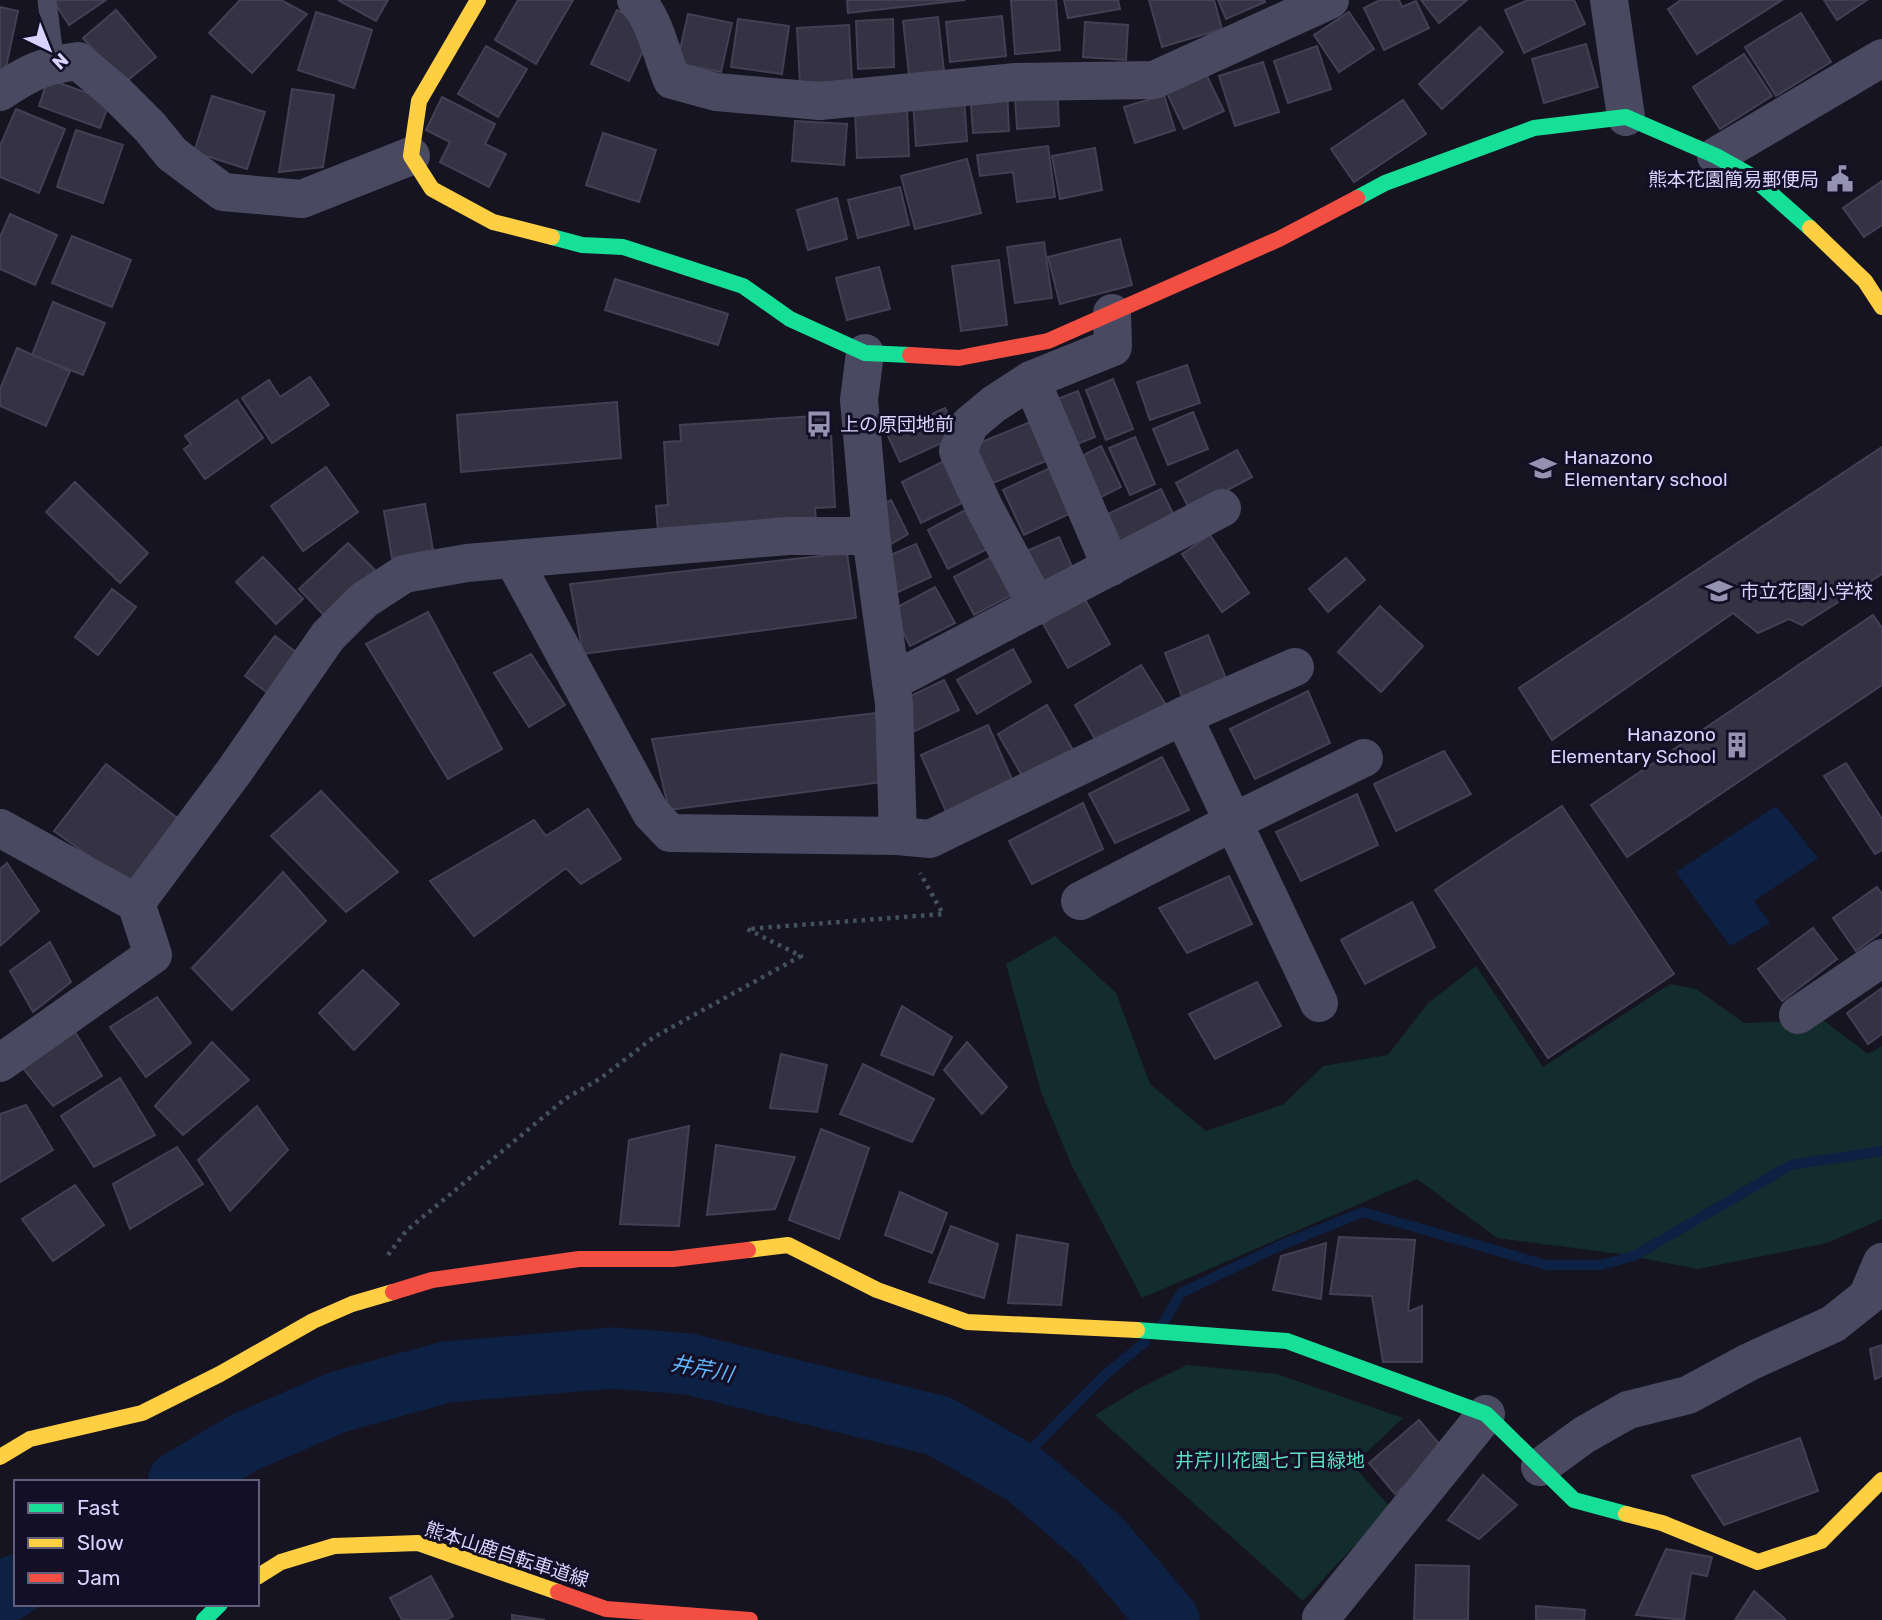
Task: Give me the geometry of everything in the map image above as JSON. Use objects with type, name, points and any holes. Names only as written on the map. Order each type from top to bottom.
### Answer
[{"type":"street","points":[[478,0],[419,102],[411,156],[432,189],[493,222],[582,245],[623,247],[743,286],[790,319],[865,354],[959,358],[1048,341],[1279,239],[1385,183],[1534,128],[1626,117],[1716,156],[1750,175],[1876,286]]},
{"type":"street","points":[[636,0],[654,28],[672,80],[716,92],[820,100],[1016,82],[1154,80],[1330,0]]},
{"type":"street","points":[[1609,0],[1626,117]]},
{"type":"street","points":[[1716,156],[1882,58]]},
{"type":"street","points":[[0,92],[28,73],[78,61],[116,93],[150,127],[172,155],[223,192],[302,199],[411,156]]},
{"type":"street","points":[[1037,606],[985,509],[958,451],[970,424],[994,404],[1031,380],[1113,347],[1112,313]]},
{"type":"street","points":[[865,354],[859,400],[871,536],[894,704],[898,836]]},
{"type":"street","points":[[1031,380],[1111,567]]},
{"type":"street","points":[[891,682],[1222,508]]},
{"type":"street","points":[[136,903],[233,773],[328,636],[364,600],[404,574],[467,563],[788,536],[871,536]]},
{"type":"street","points":[[513,559],[651,813],[670,833],[898,836],[930,839],[1183,716],[1295,667]]},
{"type":"street","points":[[1183,716],[1319,1003]]},
{"type":"street","points":[[1080,901],[1233,821],[1364,758]]},
{"type":"street","points":[[0,828],[136,903],[153,955],[0,1063]]},
{"type":"street","points":[[1798,1016],[1882,958]]},
{"type":"street","points":[[0,1457],[30,1439],[142,1413],[220,1374],[313,1321],[352,1304],[432,1280],[579,1259],[673,1259],[788,1245],[877,1290],[967,1322],[1158,1331],[1287,1341],[1486,1415],[1574,1500],[1662,1522],[1758,1562],[1821,1542],[1882,1480]]},
{"type":"street","points":[[1540,1467],[1584,1435],[1628,1410],[1688,1395],[1749,1362],[1833,1324],[1867,1297],[1882,1262]]},
{"type":"street","points":[[1321,1618],[1486,1415]]},
{"type":"street","name":"熊本山鹿自転車道線","points":[[259,1576],[281,1562],[334,1546],[418,1544],[606,1609],[750,1620]]},
{"type":"street","points":[[204,1620],[218,1606]]},
{"type":"lane","points":[[47,0],[55,65]]},
{"type":"path","points":[[352,1304],[406,1231],[565,1099],[601,1078],[654,1037],[801,956],[747,929],[943,914],[898,836]]},
{"type":"green space","points":[[1055,936],[1116,993],[1150,1084],[1206,1131],[1284,1104],[1323,1066],[1388,1055],[1428,1003],[1476,966],[1543,1067],[1670,984],[1696,989],[1744,1023],[1823,1020],[1868,1054],[1882,1046],[1882,1219],[1827,1243],[1698,1269],[1620,1254],[1497,1238],[1417,1179],[1142,1298],[1071,1164],[1041,1092],[1006,964]]},
{"type":"green space","name":"井芹川花園七丁目緑地","points":[[1187,1365],[1277,1374],[1403,1418],[1353,1465],[1390,1507],[1303,1601],[1095,1415],[1138,1389]]},
{"type":"water","points":[[1776,806],[1818,858],[1754,901],[1770,923],[1730,946],[1676,872]]},
{"type":"building","points":[[53,0],[106,0],[69,25]]},
{"type":"building","points":[[240,0],[281,0],[307,14],[252,73],[209,33]]},
{"type":"building","points":[[338,0],[388,0],[376,21]]},
{"type":"building","points":[[518,0],[573,0],[536,64],[495,40]]},
{"type":"building","points":[[847,0],[965,0],[848,13]]},
{"type":"building","points":[[1011,0],[1056,0],[1060,50],[1015,54]]},
{"type":"building","points":[[1064,0],[1118,0],[1120,9],[1068,18]]},
{"type":"building","points":[[1149,0],[1214,0],[1222,29],[1162,47]]},
{"type":"building","points":[[1218,0],[1264,0],[1265,2],[1226,19]]},
{"type":"building","points":[[1380,0],[1399,0],[1402,7],[1416,1],[1429,28],[1384,50],[1364,8]]},
{"type":"building","points":[[1421,0],[1467,0],[1439,23]]},
{"type":"building","points":[[1528,0],[1574,0],[1585,24],[1524,53],[1505,10]]},
{"type":"building","points":[[1681,0],[1782,0],[1697,54],[1668,9]]},
{"type":"building","points":[[1824,0],[1867,0],[1837,20]]},
{"type":"building","points":[[0,7],[18,11],[3,81],[0,80]]},
{"type":"building","points":[[116,10],[156,57],[123,84],[83,38]]},
{"type":"building","points":[[617,10],[654,28],[629,81],[591,64]]},
{"type":"building","points":[[316,12],[372,30],[354,88],[298,70]]},
{"type":"building","points":[[1349,12],[1374,49],[1339,72],[1314,35]]},
{"type":"building","points":[[1801,13],[1831,62],[1776,96],[1745,47]]},
{"type":"building","points":[[688,14],[732,23],[721,72],[677,63]]},
{"type":"building","points":[[1002,16],[1006,56],[950,62],[946,22]]},
{"type":"building","points":[[938,17],[944,71],[909,75],[903,21]]},
{"type":"building","points":[[738,19],[789,26],[782,74],[731,67]]},
{"type":"building","points":[[893,19],[894,67],[858,69],[856,21]]},
{"type":"building","points":[[1085,22],[1128,25],[1126,60],[1083,57]]},
{"type":"building","points":[[849,25],[852,81],[800,84],[797,28]]},
{"type":"building","points":[[1480,27],[1503,52],[1442,109],[1419,84]]},
{"type":"building","points":[[1586,44],[1598,87],[1544,103],[1532,59]]},
{"type":"building","points":[[486,46],[527,69],[498,117],[458,94]]},
{"type":"building","points":[[1317,46],[1331,89],[1288,103],[1274,61]]},
{"type":"building","points":[[1744,54],[1772,96],[1720,129],[1693,87]]},
{"type":"building","points":[[1263,62],[1279,112],[1235,126],[1219,76]]},
{"type":"building","points":[[1203,68],[1224,111],[1184,129],[1164,87]]},
{"type":"building","points":[[48,79],[110,101],[100,128],[39,106]]},
{"type":"building","points":[[1057,79],[1059,126],[1017,129],[1014,82]]},
{"type":"building","points":[[292,89],[334,95],[323,167],[279,172]]},
{"type":"building","points":[[1007,90],[1009,131],[973,133],[970,92]]},
{"type":"building","points":[[1164,95],[1175,130],[1135,143],[1124,107]]},
{"type":"building","points":[[212,96],[265,112],[247,169],[194,152]]},
{"type":"building","points":[[964,96],[967,141],[916,146],[913,101]]},
{"type":"building","points":[[442,97],[495,124],[485,144],[506,154],[489,187],[440,162],[450,142],[426,130]]},
{"type":"building","points":[[1403,100],[1426,134],[1354,182],[1331,149]]},
{"type":"building","points":[[907,107],[909,156],[857,158],[855,109]]},
{"type":"building","points":[[16,109],[65,129],[39,193],[0,177],[0,146]]},
{"type":"building","points":[[795,121],[847,124],[844,165],[792,161]]},
{"type":"building","points":[[76,130],[123,145],[103,203],[57,187]]},
{"type":"building","points":[[603,133],[656,150],[639,202],[586,185]]},
{"type":"building","points":[[1048,146],[1055,197],[1017,202],[1013,172],[980,176],[977,155]]},
{"type":"building","points":[[1095,148],[1102,190],[1060,199],[1052,156]]},
{"type":"building","points":[[967,159],[981,213],[915,229],[901,176]]},
{"type":"building","points":[[1882,181],[1882,225],[1864,237],[1843,208]]},
{"type":"building","points":[[900,187],[909,225],[858,238],[848,200]]},
{"type":"building","points":[[837,198],[847,239],[808,250],[797,210]]},
{"type":"building","points":[[10,214],[57,235],[35,285],[0,269],[0,237]]},
{"type":"building","points":[[72,236],[131,260],[112,307],[52,283]]},
{"type":"building","points":[[1120,239],[1132,285],[1060,304],[1048,257]]},
{"type":"building","points":[[1044,242],[1052,298],[1015,303],[1007,247]]},
{"type":"building","points":[[999,260],[1007,325],[961,331],[952,266]]},
{"type":"building","points":[[879,267],[890,309],[847,320],[836,278]]},
{"type":"building","points":[[615,279],[728,314],[718,345],[605,310]]},
{"type":"building","points":[[53,302],[105,323],[83,375],[32,355]]},
{"type":"building","points":[[17,348],[70,371],[46,426],[0,406],[0,389]]},
{"type":"building","points":[[1187,365],[1200,403],[1150,420],[1137,382]]},
{"type":"building","points":[[310,377],[329,405],[272,443],[242,398],[269,380],[280,397]]},
{"type":"building","points":[[1113,379],[1133,429],[1106,440],[1086,390]]},
{"type":"building","points":[[1078,391],[1095,437],[1065,449],[1047,403]]},
{"type":"building","points":[[237,400],[263,438],[205,479],[184,449],[191,444],[185,436]]},
{"type":"building","points":[[617,402],[621,458],[461,472],[457,415]]},
{"type":"building","points":[[945,408],[957,436],[900,462],[887,434]]},
{"type":"building","points":[[1193,412],[1208,449],[1168,465],[1153,429]]},
{"type":"building","points":[[830,415],[835,507],[815,508],[816,521],[658,531],[656,506],[668,505],[664,442],[681,441],[680,425]]},
{"type":"building","points":[[1035,420],[1051,459],[988,485],[972,446]]},
{"type":"building","points":[[1135,437],[1155,484],[1130,495],[1109,448]]},
{"type":"building","points":[[1101,446],[1121,487],[1093,501],[1074,460]]},
{"type":"building","points":[[1882,447],[1882,574],[1802,625],[1789,619],[1758,633],[1733,613],[1552,740],[1519,688]]},
{"type":"building","points":[[1237,450],[1252,477],[1190,510],[1176,483]]},
{"type":"building","points":[[946,460],[966,501],[921,523],[902,482]]},
{"type":"building","points":[[326,467],[358,512],[303,551],[271,506]]},
{"type":"building","points":[[1052,467],[1073,512],[1024,535],[1003,490]]},
{"type":"building","points":[[75,482],[148,553],[120,583],[46,512]]},
{"type":"building","points":[[1161,489],[1175,518],[1121,543],[1108,514]]},
{"type":"building","points":[[891,500],[908,534],[891,544],[874,509]]},
{"type":"building","points":[[425,504],[433,550],[392,558],[384,511]]},
{"type":"building","points":[[969,508],[989,548],[948,569],[928,530]]},
{"type":"building","points":[[1210,535],[1249,593],[1222,612],[1182,554]]},
{"type":"building","points":[[1059,537],[1073,569],[1037,585],[1022,553]]},
{"type":"building","points":[[348,543],[378,573],[335,627],[299,589]]},
{"type":"building","points":[[916,544],[931,577],[896,593],[881,559]]},
{"type":"building","points":[[1001,552],[1021,590],[974,615],[954,577]]},
{"type":"building","points":[[847,553],[856,618],[583,654],[570,584]]},
{"type":"building","points":[[263,557],[303,599],[276,624],[236,582]]},
{"type":"building","points":[[1346,558],[1365,580],[1328,612],[1309,589]]},
{"type":"building","points":[[935,587],[955,623],[910,646],[892,610]]},
{"type":"building","points":[[112,589],[136,607],[98,655],[75,637]]},
{"type":"building","points":[[1083,596],[1110,644],[1068,668],[1041,620]]},
{"type":"building","points":[[1380,606],[1423,646],[1381,692],[1338,652]]},
{"type":"building","points":[[428,612],[502,749],[448,779],[366,644]]},
{"type":"building","name":"Hanazono Elementary School","points":[[1873,615],[1882,628],[1882,685],[1627,857],[1591,805]]},
{"type":"building","points":[[1208,635],[1227,681],[1183,699],[1165,653]]},
{"type":"building","points":[[275,636],[310,663],[280,702],[245,676]]},
{"type":"building","points":[[1013,649],[1031,682],[977,714],[957,680]]},
{"type":"building","points":[[531,654],[565,705],[529,727],[494,673]]},
{"type":"building","points":[[1141,665],[1166,705],[1099,746],[1075,705]]},
{"type":"building","points":[[944,680],[959,710],[909,734],[894,704]]},
{"type":"building","points":[[1308,691],[1330,743],[1255,779],[1230,729]]},
{"type":"building","points":[[1047,705],[1073,750],[1024,779],[998,734]]},
{"type":"building","points":[[876,713],[883,782],[669,810],[652,739]]},
{"type":"building","points":[[988,725],[1015,786],[948,816],[921,755]]},
{"type":"building","points":[[1444,751],[1471,794],[1396,831],[1374,784]]},
{"type":"building","points":[[1162,757],[1189,810],[1115,843],[1089,794]]},
{"type":"building","points":[[1846,763],[1882,819],[1882,850],[1875,854],[1824,776]]},
{"type":"building","points":[[106,764],[184,823],[133,887],[54,831]]},
{"type":"building","points":[[321,791],[398,872],[346,912],[271,836]]},
{"type":"building","points":[[1357,794],[1378,845],[1301,881],[1276,832]]},
{"type":"building","points":[[1083,803],[1103,849],[1032,884],[1009,841]]},
{"type":"building","points":[[1562,806],[1674,974],[1548,1058],[1435,890]]},
{"type":"building","points":[[588,809],[621,859],[581,884],[566,868],[474,936],[430,881],[534,820],[546,836]]},
{"type":"building","points":[[7,863],[39,911],[0,946],[0,869]]},
{"type":"building","points":[[283,872],[326,921],[232,1010],[192,968]]},
{"type":"building","points":[[1229,876],[1252,924],[1187,953],[1159,908]]},
{"type":"building","points":[[1877,887],[1882,894],[1882,932],[1856,951],[1833,918]]},
{"type":"building","points":[[1412,902],[1435,947],[1365,984],[1341,940]]},
{"type":"building","points":[[1813,928],[1837,959],[1782,1001],[1758,969]]},
{"type":"building","points":[[50,942],[71,982],[33,1012],[10,971]]},
{"type":"building","points":[[363,970],[399,1004],[354,1050],[319,1013]]},
{"type":"building","points":[[1257,982],[1281,1026],[1215,1059],[1189,1014]]},
{"type":"building","points":[[1882,988],[1882,1034],[1868,1044],[1847,1013]]},
{"type":"building","points":[[157,997],[191,1043],[146,1077],[110,1027]]},
{"type":"building","points":[[902,1006],[952,1037],[933,1075],[881,1055]]},
{"type":"building","points":[[75,1032],[102,1076],[53,1106],[19,1063]]},
{"type":"building","points":[[212,1042],[249,1080],[183,1135],[155,1106]]},
{"type":"building","points":[[967,1042],[1007,1087],[982,1114],[944,1070]]},
{"type":"building","points":[[781,1054],[827,1065],[817,1112],[770,1108]]},
{"type":"building","points":[[863,1064],[934,1099],[912,1142],[840,1114]]},
{"type":"building","points":[[120,1078],[155,1135],[94,1167],[61,1116]]},
{"type":"building","points":[[26,1105],[53,1150],[0,1182],[0,1114]]},
{"type":"building","points":[[257,1106],[288,1150],[230,1211],[198,1160]]},
{"type":"building","points":[[689,1126],[679,1226],[620,1224],[629,1140]]},
{"type":"building","points":[[821,1129],[869,1148],[839,1239],[789,1220]]},
{"type":"building","points":[[716,1145],[795,1157],[775,1209],[707,1215]]},
{"type":"building","points":[[177,1147],[203,1184],[130,1229],[113,1184]]},
{"type":"building","points":[[75,1185],[104,1225],[53,1261],[22,1219]]},
{"type":"building","points":[[900,1192],[947,1213],[932,1253],[885,1235]]},
{"type":"building","points":[[951,1226],[998,1244],[984,1298],[929,1282]]},
{"type":"building","points":[[1017,1235],[1068,1244],[1061,1305],[1008,1303]]},
{"type":"building","points":[[1339,1237],[1415,1240],[1408,1312],[1422,1306],[1422,1362],[1383,1362],[1372,1296],[1330,1294]]},
{"type":"building","points":[[1326,1243],[1321,1299],[1273,1290],[1281,1256]]},
{"type":"building","points":[[1882,1345],[1882,1376],[1875,1379],[1870,1349]]},
{"type":"building","points":[[1419,1420],[1445,1451],[1395,1494],[1369,1463]]},
{"type":"building","points":[[1800,1438],[1818,1491],[1724,1525],[1692,1476]]},
{"type":"building","points":[[1483,1475],[1517,1505],[1479,1539],[1448,1520]]},
{"type":"building","points":[[1666,1549],[1712,1557],[1707,1576],[1691,1573],[1684,1620],[1636,1615]]},
{"type":"building","points":[[1416,1565],[1469,1566],[1468,1620],[1414,1620]]},
{"type":"building","points":[[431,1576],[453,1616],[446,1620],[402,1620],[390,1598]]},
{"type":"building","points":[[1754,1591],[1785,1619],[1735,1620]]},
{"type":"building","points":[[1536,1606],[1585,1610],[1584,1620],[1536,1620]]},
{"type":"building","points":[[512,1615],[545,1620],[512,1620]]},
{"type":"waterway","points":[[1163,1323],[1181,1293],[1279,1246],[1363,1212],[1546,1265],[1600,1265],[1634,1256],[1791,1165],[1882,1151]]},
{"type":"waterway","points":[[1013,1468],[1106,1374],[1145,1342]]},
{"type":"waterway","name":"井芹川","points":[[181,1480],[245,1442],[338,1402],[446,1372],[613,1358],[689,1364],[939,1426],[1025,1475],[1102,1541],[1169,1620]]},
{"type":"waterway","name":"井芹川","points":[[0,1596],[14,1586]]},
{"type":"traffic: fast","points":[[1357,198],[1385,183],[1534,128],[1626,117],[1716,156],[1750,175],[1810,228]]},
{"type":"traffic: fast","points":[[552,237],[582,245],[623,247],[743,286],[790,319],[865,353],[910,355]]},
{"type":"traffic: fast","points":[[1137,1330],[1287,1341],[1486,1414],[1574,1500],[1626,1514]]},
{"type":"traffic: fast","points":[[204,1620],[218,1606]]},
{"type":"traffic: slow","points":[[478,0],[419,101],[411,156],[432,189],[493,222],[552,237]]},
{"type":"traffic: slow","points":[[1810,228],[1865,281],[1882,307]]},
{"type":"traffic: slow","points":[[748,1250],[788,1245],[877,1290],[967,1322],[1137,1330]]},
{"type":"traffic: slow","points":[[0,1457],[30,1439],[142,1413],[220,1374],[313,1321],[352,1304],[393,1292]]},
{"type":"traffic: slow","points":[[1626,1514],[1662,1523],[1758,1562],[1821,1541],[1882,1480]]},
{"type":"traffic: slow","points":[[259,1576],[281,1562],[334,1546],[418,1543],[558,1592]]},
{"type":"traffic: jam","points":[[910,355],[959,358],[1048,341],[1279,239],[1357,198]]},
{"type":"traffic: jam","points":[[393,1292],[432,1280],[579,1259],[673,1259],[748,1250]]},
{"type":"traffic: jam","points":[[558,1592],[606,1609],[750,1620]]},
{"type":"place","name":"熊本花園簡易郵便局","points":[[1840,179]]},
{"type":"place","name":"上の原団地前","points":[[819,424]]},
{"type":"place","name":"Hanazono Elementary school","points":[[1543,468]]},
{"type":"place","name":"市立花園小学校","points":[[1719,591]]},
{"type":"place","name":"Hanazono Elementary School","points":[[1737,745]]}]
